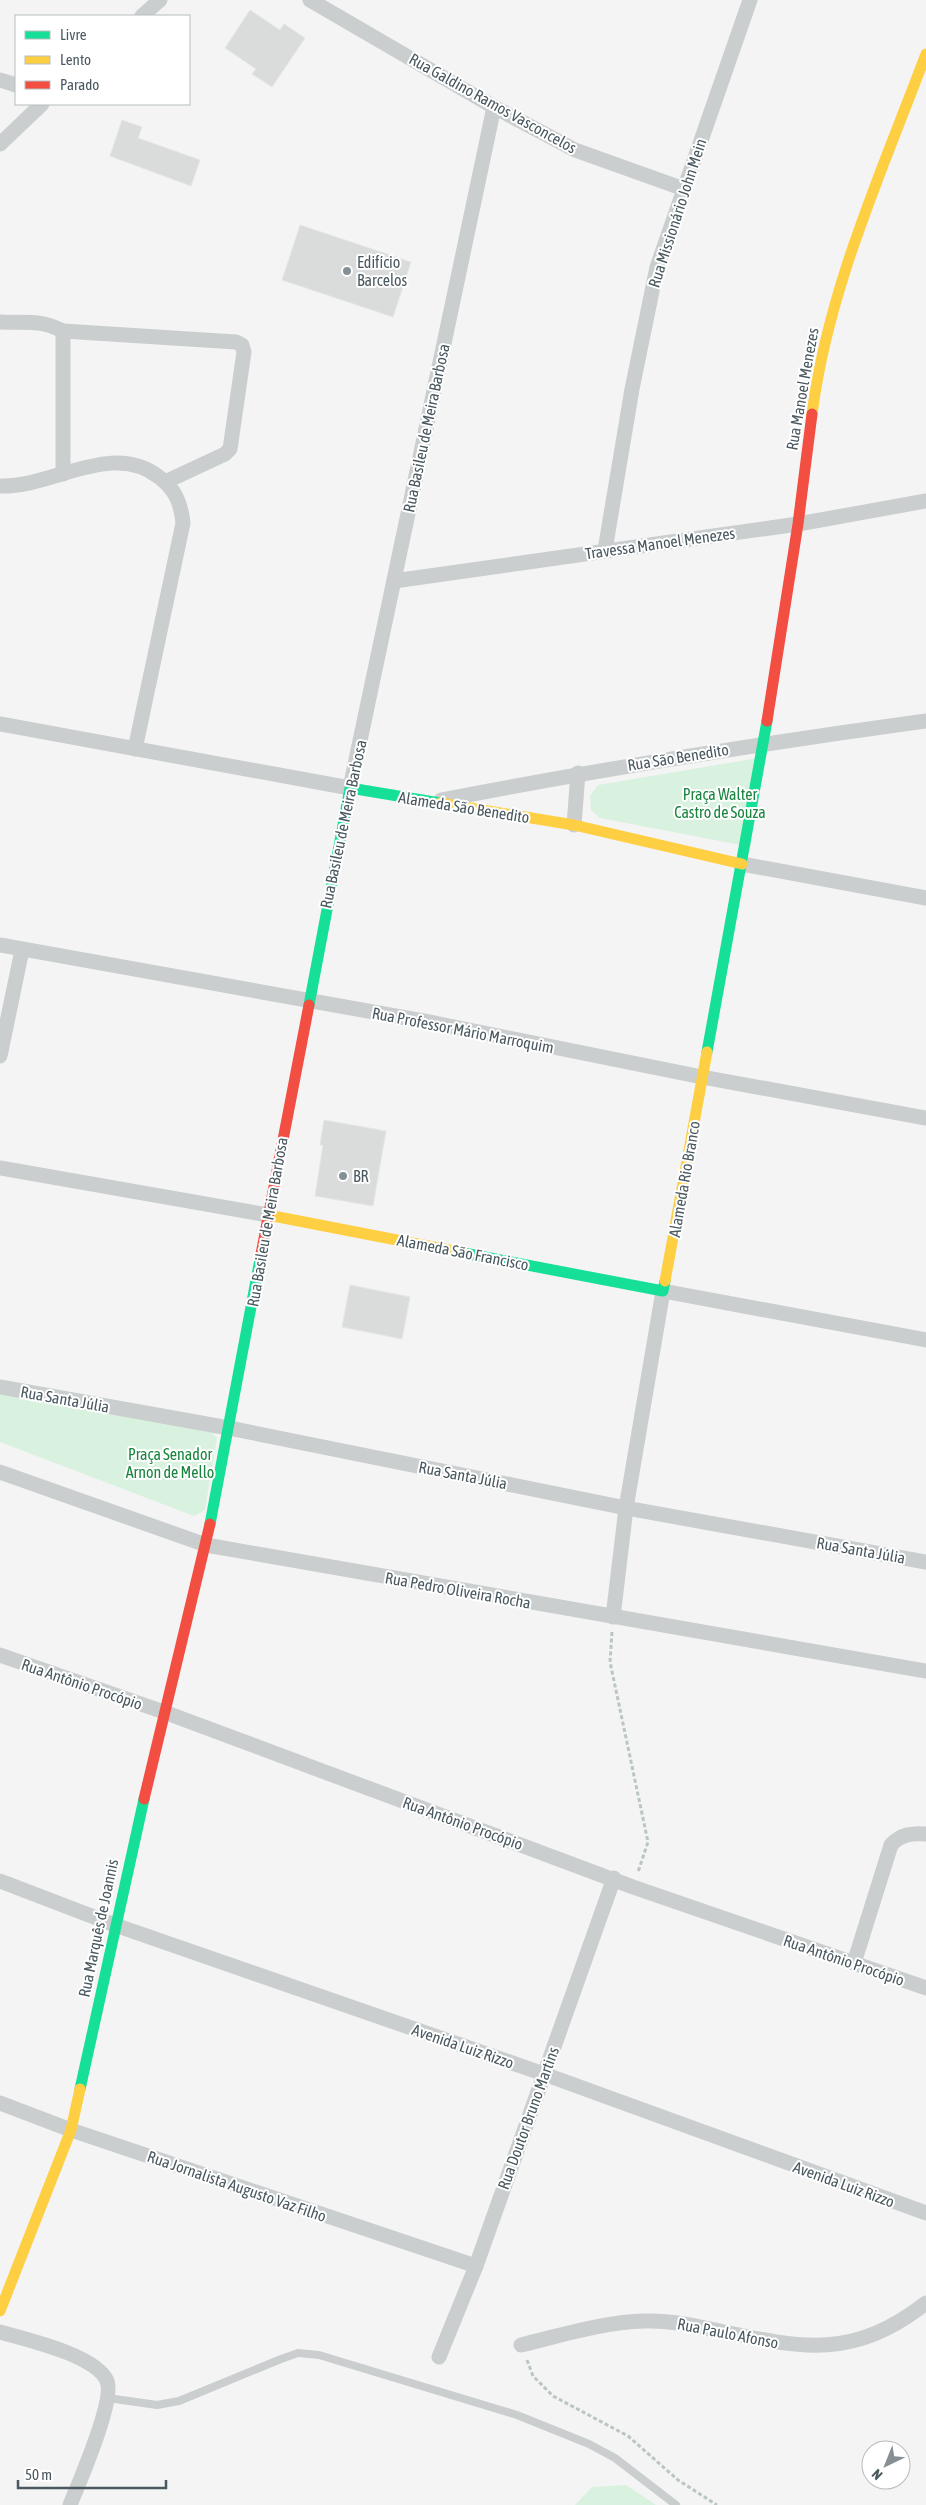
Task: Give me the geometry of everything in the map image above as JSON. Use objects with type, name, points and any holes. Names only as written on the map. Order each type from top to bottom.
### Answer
[{"type":"street","points":[[143,15],[160,0]]},
{"type":"street","name":"Rua Galdino Ramos Vasconcelos","points":[[310,0],[494,106],[575,150],[684,189]]},
{"type":"street","name":"Rua Missionário John Mein","points":[[605,550],[632,389],[657,268],[750,0]]},
{"type":"street","name":"Rua Manoel Menezes","points":[[764,742],[798,524],[815,390],[841,279],[926,54]]},
{"type":"street","points":[[0,80],[15,85]]},
{"type":"street","points":[[0,144],[41,105]]},
{"type":"street","name":"Rua Basileu de Meira Barbosa","points":[[206,1545],[308,1000],[350,788],[494,106]]},
{"type":"street","points":[[0,322],[35,321],[47,323],[63,331],[236,342],[242,345],[244,352],[230,449],[225,454],[165,482]]},
{"type":"street","points":[[62,474],[63,331]]},
{"type":"street","points":[[0,486],[27,485],[62,474],[125,462],[141,466],[165,482],[177,496],[183,523],[135,749]]},
{"type":"street","name":"Travessa Manoel Menezes","points":[[394,581],[798,524],[926,501]]},
{"type":"street","name":"Rua São Benedito","points":[[432,802],[578,773],[764,742],[926,721]]},
{"type":"street","name":"Alameda São Benedito","points":[[0,724],[350,788],[574,825],[742,864],[926,898]]},
{"type":"street","name":"Alameda Rio Branco","points":[[612,1617],[626,1508],[702,1077],[764,742]]},
{"type":"street","points":[[574,825],[578,773]]},
{"type":"street","name":"Rua Professor Mário Marroquim","points":[[0,945],[308,1000],[702,1077],[926,1118]]},
{"type":"street","points":[[0,1056],[22,950]]},
{"type":"street","name":"Alameda São Francisco","points":[[0,1168],[268,1215],[926,1340]]},
{"type":"street","name":"Rua Santa Júlia","points":[[0,1387],[229,1428],[626,1508],[926,1562]]},
{"type":"street","name":"Rua Pedro Oliveira Rocha","points":[[0,1472],[206,1545],[926,1671]]},
{"type":"street","name":"Rua Marquês de Joannis","points":[[0,2311],[71,2130],[115,1925],[164,1712],[206,1545]]},
{"type":"street","name":"Rua Antônio Procópio","points":[[0,1655],[164,1712],[614,1878],[633,1887],[926,1988]]},
{"type":"street","points":[[854,1963],[891,1845],[903,1836],[912,1833],[926,1834]]},
{"type":"street","name":"Rua Doutor Bruno Martins","points":[[439,2357],[476,2266],[614,1878]]},
{"type":"street","name":"Avenida Luiz Rizzo","points":[[0,1881],[115,1925],[544,2074],[926,2213]]},
{"type":"street","name":"Rua Jornalista Augusto Vaz Filho","points":[[0,2103],[71,2130],[476,2266]]},
{"type":"street","name":"Rua Paulo Afonso","points":[[522,2345],[588,2329],[644,2321],[683,2323],[781,2344],[821,2346],[861,2340],[911,2315],[926,2303]]},
{"type":"street","points":[[0,2332],[47,2345],[79,2358],[94,2367],[108,2382],[108,2398],[87,2464],[70,2505]]},
{"type":"lane","points":[[108,2398],[157,2405],[179,2401],[281,2359],[298,2354],[319,2355],[517,2415],[589,2444],[616,2458],[676,2505]]},
{"type":"path","points":[[612,1617],[610,1662],[648,1842],[633,1887]]},
{"type":"path","points":[[522,2345],[532,2376],[553,2396],[628,2436],[678,2480],[717,2505]]},
{"type":"green space","name":"Praça Walter Castro de Souza","points":[[758,758],[751,847],[600,818],[591,810],[590,796],[598,785]]},
{"type":"green space","name":"Praça Senador Arnon de Mello","points":[[0,1386],[208,1429],[217,1438],[205,1510],[194,1516],[0,1442]]},
{"type":"green space","points":[[626,2485],[656,2505],[575,2505],[592,2487]]},
{"type":"building","points":[[250,10],[280,30],[284,24],[305,38],[272,87],[252,74],[256,69],[225,48]]},
{"type":"building","points":[[122,120],[142,127],[138,138],[200,160],[191,186],[110,156]]},
{"type":"building","name":"Edifício Barcelos","points":[[300,225],[411,262],[393,317],[282,280]]},
{"type":"building","points":[[324,1120],[386,1131],[373,1206],[315,1196],[323,1145],[320,1145]]},
{"type":"building","points":[[350,1285],[410,1297],[402,1339],[342,1327]]},
{"type":"traffic: fast","points":[[707,1052],[767,721]]},
{"type":"traffic: fast","points":[[309,1005],[350,788],[440,803]]},
{"type":"traffic: fast","points":[[464,1253],[663,1291],[665,1281]]},
{"type":"traffic: fast","points":[[210,1524],[261,1254]]},
{"type":"traffic: fast","points":[[80,2089],[144,1799]]},
{"type":"traffic: slow","points":[[812,414],[830,321],[844,276],[875,186],[926,54]]},
{"type":"traffic: slow","points":[[440,803],[574,825],[742,864]]},
{"type":"traffic: slow","points":[[665,1281],[707,1052]]},
{"type":"traffic: slow","points":[[268,1215],[464,1253]]},
{"type":"traffic: slow","points":[[0,2311],[71,2130],[80,2089]]},
{"type":"traffic: jam","points":[[767,721],[798,524],[812,414]]},
{"type":"traffic: jam","points":[[261,1254],[309,1005]]},
{"type":"traffic: jam","points":[[144,1799],[210,1524]]},
{"type":"place","name":"Edifício Barcelos","points":[[347,271]]},
{"type":"place","name":"BR","points":[[343,1176]]}]
